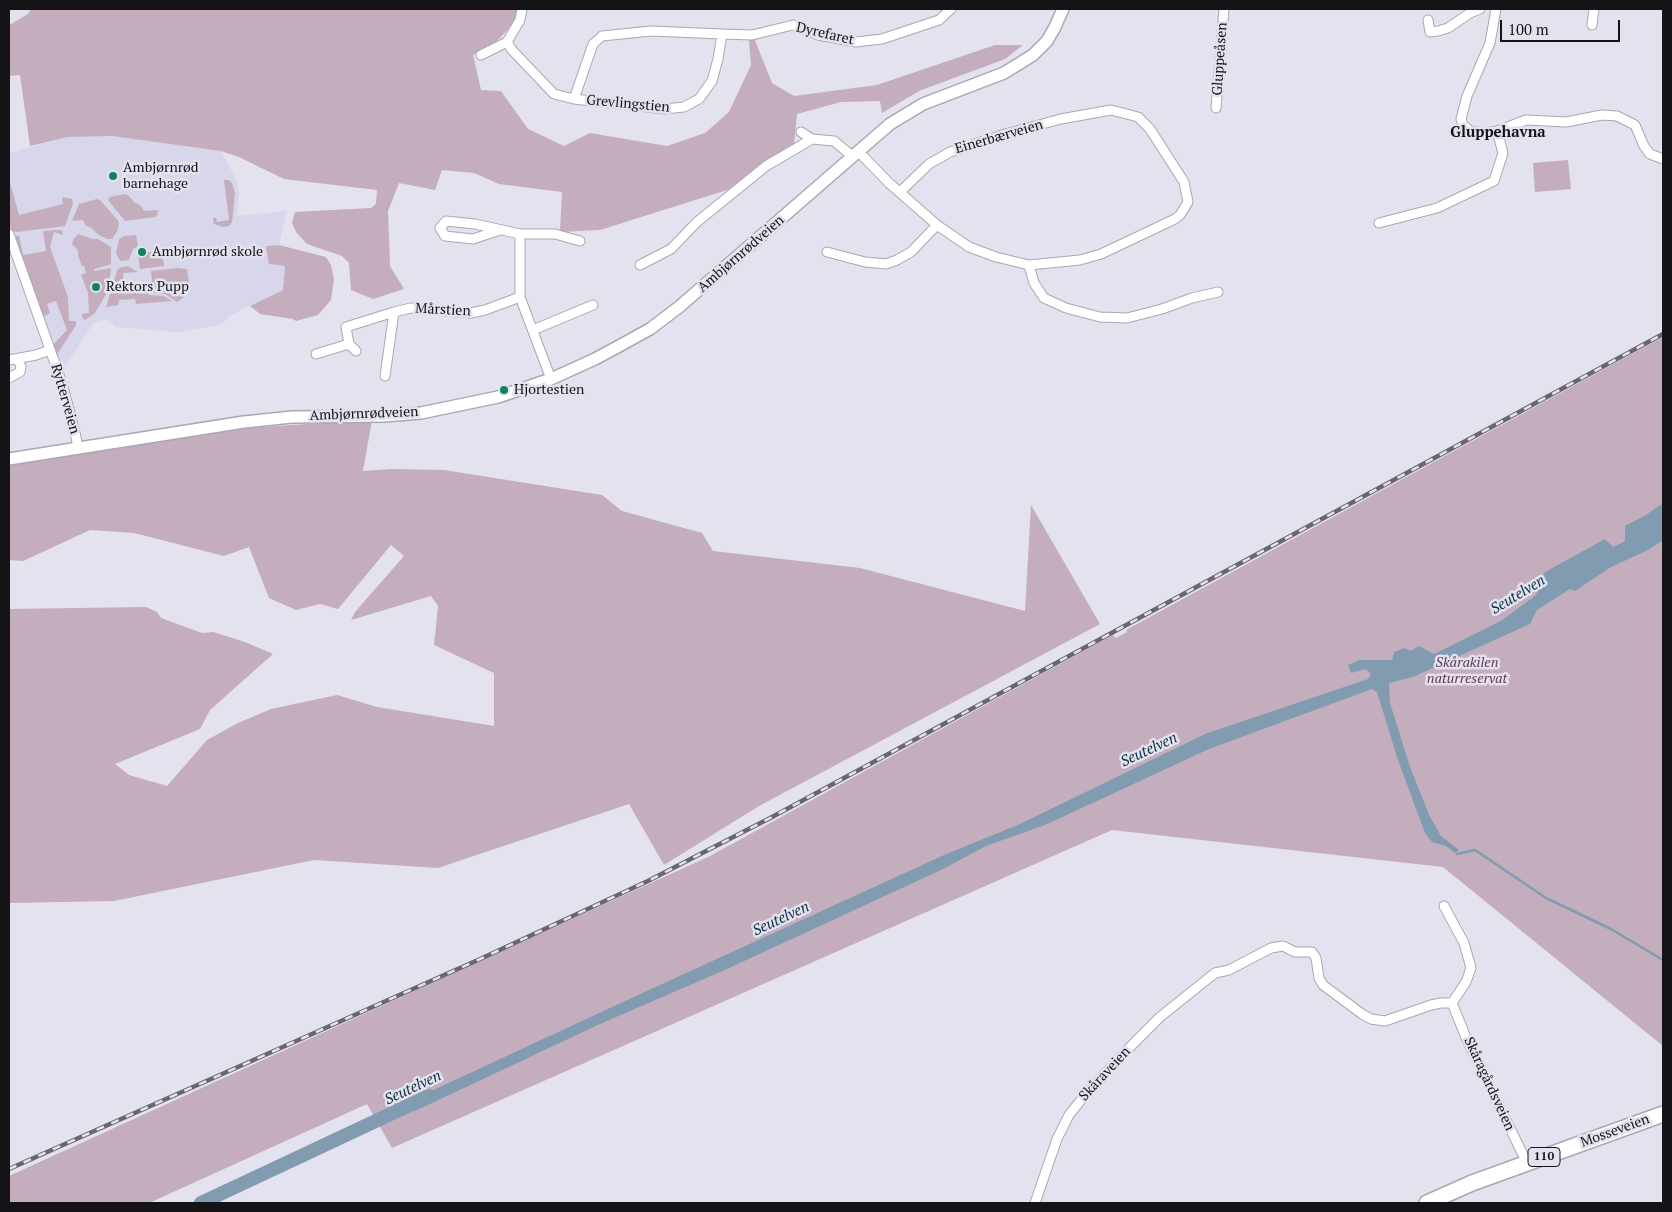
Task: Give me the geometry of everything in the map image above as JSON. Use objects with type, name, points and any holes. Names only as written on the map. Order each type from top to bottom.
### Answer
[{"type":"highway","name":"Mosseveien","points":[[1427,1203],[1472,1183],[1663,1114]]},
{"type":"street","points":[[481,55],[507,42],[520,20],[522,9]]},
{"type":"street","name":"Dyrefaret","points":[[752,35],[793,25],[818,35],[856,42],[882,39],[939,20],[951,9]]},
{"type":"street","name":"Ambjørnrødveien","points":[[9,459],[244,422],[292,417],[384,416],[421,413],[498,397],[551,379],[613,350],[650,329],[705,286],[855,153],[906,113],[942,96],[1004,73],[1033,56],[1055,27],[1063,9]]},
{"type":"street","name":"Gluppeåsen","points":[[1216,108],[1224,9]]},
{"type":"street","points":[[1428,20],[1428,29],[1432,32],[1448,28],[1465,12],[1480,9]]},
{"type":"street","points":[[1496,9],[1490,43],[1467,96],[1461,119],[1463,125],[1470,131],[1484,133],[1497,131],[1526,120],[1566,122],[1602,114],[1617,116],[1635,125],[1644,146],[1650,154],[1663,159]]},
{"type":"street","points":[[1592,25],[1594,9]]},
{"type":"street","name":"Grevlingstien","points":[[574,99],[593,44],[602,36],[651,31],[752,35]]},
{"type":"street","name":"Grevlingstien","points":[[507,42],[512,50],[554,94],[574,99],[665,109],[684,108],[699,99],[712,80],[722,34]]},
{"type":"street","name":"Einerbærveien","points":[[900,192],[929,164],[950,152],[1005,134],[1111,110],[1138,118],[1150,129],[1184,182],[1188,202],[1180,215],[1101,254],[1080,260],[1029,265]]},
{"type":"street","points":[[1379,223],[1437,208],[1494,181],[1503,153],[1497,131]]},
{"type":"street","points":[[801,132],[812,138],[834,140],[855,153],[938,226],[969,247],[996,257],[1029,265],[1034,283],[1044,298],[1066,308],[1100,317],[1127,318],[1218,292]]},
{"type":"street","points":[[640,265],[670,249],[697,222],[766,166],[812,138]]},
{"type":"street","points":[[500,230],[473,239],[444,236],[440,228],[446,221],[475,224],[520,234],[555,234],[580,241]]},
{"type":"street","points":[[827,252],[864,262],[886,264],[910,252],[938,226]]},
{"type":"street","name":"Rytterveien","points":[[9,234],[63,386],[78,448]]},
{"type":"street","points":[[520,234],[520,297],[551,379]]},
{"type":"street","name":"Mårstien","points":[[349,344],[346,327],[394,312],[411,308],[471,313],[520,297]]},
{"type":"street","points":[[533,330],[593,305]]},
{"type":"street","points":[[385,376],[394,312]]},
{"type":"street","points":[[316,354],[349,344],[356,351]]},
{"type":"street","name":"Rytterveien","points":[[14,360],[50,350]]},
{"type":"street","points":[[9,378],[20,372],[21,367],[14,360]]},
{"type":"street","points":[[1444,906],[1464,943],[1471,968],[1466,982],[1452,1003]]},
{"type":"street","name":"Skåraveien","points":[[1035,1203],[1056,1139],[1068,1115],[1160,1018],[1215,973],[1229,970],[1270,948],[1283,946],[1295,952],[1312,952],[1316,958],[1319,978],[1323,985],[1371,1019],[1385,1021],[1432,1005],[1452,1003]]},
{"type":"street","name":"Skåragårdsveien","points":[[1452,1003],[1467,1040],[1526,1163]]},
{"type":"shaded area","name":"Ambjørnrød skole","points":[[112,136],[221,151],[236,179],[239,193],[237,216],[287,211],[279,245],[266,246],[285,266],[283,290],[233,314],[219,325],[179,332],[116,327],[108,319],[94,322],[63,370],[54,356],[9,224],[9,153],[68,137]]},
{"type":"shaded area","points":[[1663,503],[1663,540],[1648,550],[1611,567],[1575,591],[1570,589],[1537,610],[1530,624],[1413,677],[1389,683],[1390,703],[1410,767],[1430,817],[1441,836],[1459,850],[1455,853],[1446,846],[1432,842],[1425,833],[1398,760],[1377,692],[1372,689],[1209,749],[1045,825],[986,846],[941,870],[727,969],[600,1024],[415,1111],[412,1100],[944,855],[1020,824],[1205,734],[1368,679],[1371,674],[1366,669],[1351,673],[1348,665],[1360,660],[1392,660],[1394,652],[1405,648],[1410,651],[1419,646],[1434,654],[1501,621],[1536,595],[1545,572],[1605,539],[1613,547],[1625,541],[1625,526]]},
{"type":"green space","points":[[31,9],[518,9],[514,23],[497,41],[473,55],[481,90],[501,91],[528,129],[564,146],[590,133],[667,146],[705,133],[729,112],[751,65],[749,40],[754,38],[772,83],[794,96],[877,85],[995,45],[1023,45],[1005,59],[919,91],[882,113],[880,101],[841,102],[797,114],[794,145],[727,190],[600,230],[560,232],[562,192],[499,184],[474,173],[442,170],[435,190],[399,183],[388,211],[390,266],[404,289],[373,299],[351,290],[349,263],[342,256],[307,244],[296,232],[292,223],[295,212],[371,208],[376,204],[377,190],[284,179],[239,157],[221,151],[112,136],[68,137],[30,146],[20,75],[9,76],[9,25],[28,14]]},
{"type":"green space","points":[[1568,160],[1571,189],[1535,192],[1533,163]]},
{"type":"green space","points":[[9,179],[19,215],[63,204],[62,197],[72,199],[73,204],[65,226],[18,232],[12,231],[9,224]]},
{"type":"green space","points":[[224,180],[229,180],[232,183],[235,192],[232,222],[229,226],[223,227],[214,224],[213,218],[216,218],[217,222],[229,220]]},
{"type":"green space","points":[[125,194],[141,206],[144,211],[158,210],[157,215],[155,217],[125,221],[108,200],[110,197]]},
{"type":"green space","points":[[97,199],[101,201],[119,222],[118,230],[112,239],[99,235],[86,226],[83,220],[72,221],[79,204]]},
{"type":"green space","points":[[43,231],[63,231],[62,235],[54,232],[50,247],[68,297],[69,321],[76,321],[76,325],[56,356],[53,349],[54,344],[67,330],[56,301],[47,304],[50,313],[45,316],[39,311],[13,238],[19,235],[23,255],[46,251]]},
{"type":"green space","points":[[78,234],[98,239],[111,247],[111,264],[94,269],[95,271],[111,268],[108,291],[95,313],[85,320],[82,314],[89,313],[88,293],[81,275],[86,273],[78,256],[78,250],[72,244]]},
{"type":"green space","points":[[136,235],[138,246],[133,249],[129,260],[120,261],[116,253],[119,239],[124,236]]},
{"type":"green space","points":[[279,245],[326,257],[331,265],[334,280],[331,300],[318,315],[296,321],[260,314],[250,306],[283,290],[285,266],[269,264],[266,246]]},
{"type":"green space","points":[[162,251],[164,266],[140,269],[138,253]]},
{"type":"green space","points":[[128,266],[138,272],[123,273],[124,285],[146,282],[149,295],[164,296],[172,301],[136,304],[135,299],[119,300],[118,305],[106,307],[117,271],[119,268]]},
{"type":"green space","points":[[177,268],[187,269],[190,290],[183,298],[177,302],[165,294],[150,291],[149,283],[152,282],[151,271]]},
{"type":"green space","name":"Skårakilen naturreservat","points":[[1663,337],[1663,1046],[1443,867],[1112,830],[392,1148],[367,1104],[149,1203],[9,1203],[9,1176],[710,856],[1113,635],[1116,638],[1127,632],[1126,630]]},
{"type":"green space","points":[[372,420],[363,471],[392,469],[444,470],[602,495],[622,511],[702,533],[713,551],[860,568],[1025,611],[1031,505],[1100,624],[759,806],[664,865],[629,804],[438,868],[314,860],[114,901],[9,903],[9,609],[146,607],[157,612],[161,618],[202,633],[213,632],[245,642],[273,654],[210,710],[200,729],[115,764],[129,775],[167,786],[207,740],[238,723],[271,709],[337,695],[377,707],[494,726],[494,673],[434,645],[438,606],[431,596],[351,620],[355,612],[404,556],[391,545],[338,609],[320,604],[296,610],[269,598],[249,547],[224,556],[134,533],[90,530],[23,561],[9,560],[9,463],[214,430]]},
{"type":"waterway","points":[[1457,854],[1475,850],[1546,898],[1611,929],[1663,960]]},
{"type":"waterway","name":"Seutelven","points":[[201,1203],[429,1096]]},
{"type":"railway","points":[[9,1169],[478,960],[648,881],[774,816],[1663,334]]},
{"type":"place","name":"Ambjørnrød barnehage","points":[[113,176]]},
{"type":"place","name":"Ambjørnrød skole","points":[[142,252]]},
{"type":"place","name":"Rektors Pupp","points":[[96,287]]},
{"type":"place","name":"Hjortestien","points":[[504,390]]},
{"type":"district","name":"Gluppehavna","points":[[1498,133]]}]
